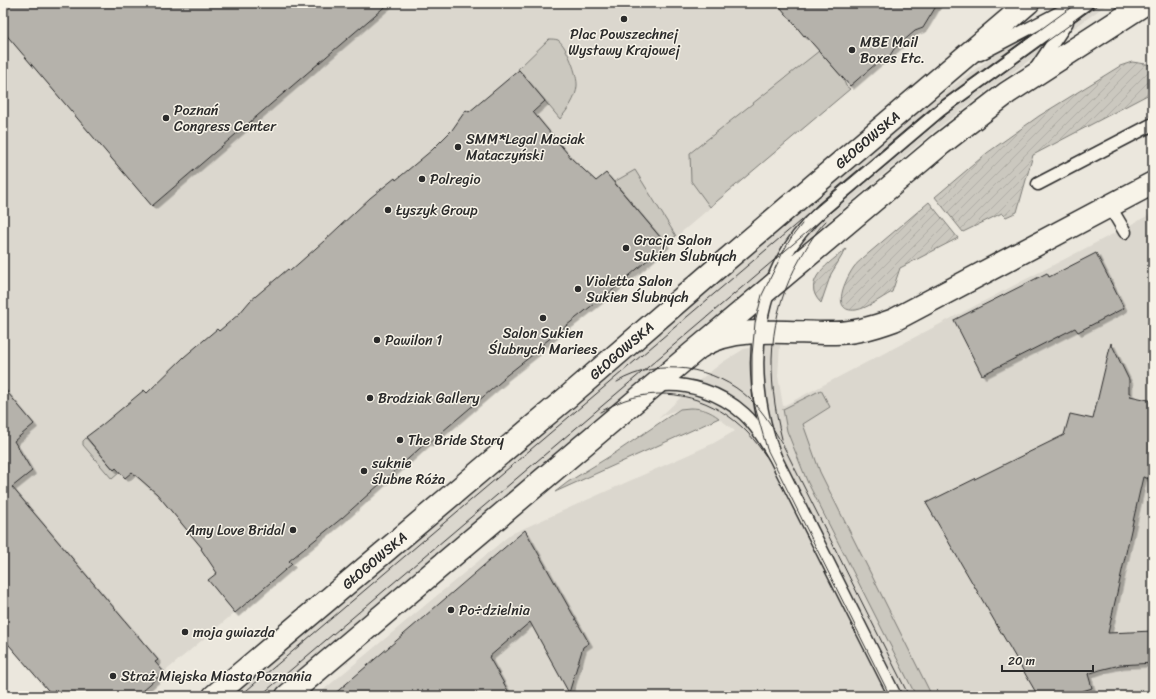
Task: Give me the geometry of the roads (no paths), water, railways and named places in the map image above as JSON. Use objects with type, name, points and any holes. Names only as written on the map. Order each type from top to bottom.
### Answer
[{"type":"street","name":"GŁOGOWSKA","points":[[214,696],[570,395],[1028,3]]},
{"type":"street","points":[[287,696],[652,386],[941,144],[985,109],[1028,79],[1146,3]]},
{"type":"street","points":[[696,350],[712,341],[734,335],[759,332],[846,332],[878,326],[894,320],[1153,183]]},
{"type":"lane","points":[[948,70],[1079,3]]},
{"type":"lane","points":[[775,458],[767,434],[759,395],[757,358],[762,314],[770,288],[789,249],[809,222],[822,210],[940,110],[1087,3]]},
{"type":"lane","points":[[1028,79],[1072,14]]},
{"type":"lane","points":[[1038,184],[1153,124]]},
{"type":"lane","points":[[1110,205],[1125,232]]},
{"type":"lane","points":[[652,386],[668,385],[706,391],[723,399],[745,414],[751,421],[775,458],[895,696]]},
{"type":"tram line","points":[[240,696],[938,104],[1077,3]]},
{"type":"tram line","points":[[260,696],[944,116],[1100,3]]},
{"type":"tram line","points":[[782,439],[773,392],[772,369],[776,324],[781,302],[789,281],[809,244],[826,221]]},
{"type":"tram line","points":[[802,224],[791,238],[783,252],[762,295],[755,323],[752,355],[752,387],[754,403],[767,449],[890,696]]},
{"type":"tram line","points":[[617,382],[633,374],[651,369],[686,369],[704,373],[720,379],[736,388],[755,404],[769,422],[784,447],[909,696]]},
{"type":"tram line","points":[[600,412],[622,401],[642,396],[658,394],[690,398],[706,403],[721,411],[750,435],[766,456]]},
{"type":"place","name":"Plac Powszechnej Wystawy Krajowej","points":[[624,19]]},
{"type":"place","name":"MBE Mail Boxes Etc.","points":[[852,50]]},
{"type":"place","name":"Poznań Congress Center","points":[[166,118]]},
{"type":"place","name":"SMM*Legal Maciak Mataczyński","points":[[458,147]]},
{"type":"place","name":"Polregio","points":[[422,179]]},
{"type":"place","name":"Łyszyk Group","points":[[388,210]]},
{"type":"place","name":"Gracja Salon Sukien Ślubnych","points":[[626,248]]},
{"type":"place","name":"Violetta Salon Sukien Ślubnych","points":[[578,289]]},
{"type":"place","name":"Salon Sukien Ślubnych Mariees","points":[[543,318]]},
{"type":"place","name":"Pawilon 1","points":[[377,340]]},
{"type":"place","name":"Brodziak Gallery","points":[[370,398]]},
{"type":"place","name":"The Bride Story","points":[[400,440]]},
{"type":"place","name":"suknie ślubne Róża","points":[[364,471]]},
{"type":"place","name":"Amy Love Bridal","points":[[293,530]]},
{"type":"place","name":"Po÷dzielnia","points":[[451,610]]},
{"type":"place","name":"moja gwiazda","points":[[185,632]]},
{"type":"place","name":"Straż Miejska Miasta Poznania","points":[[113,676]]}]
